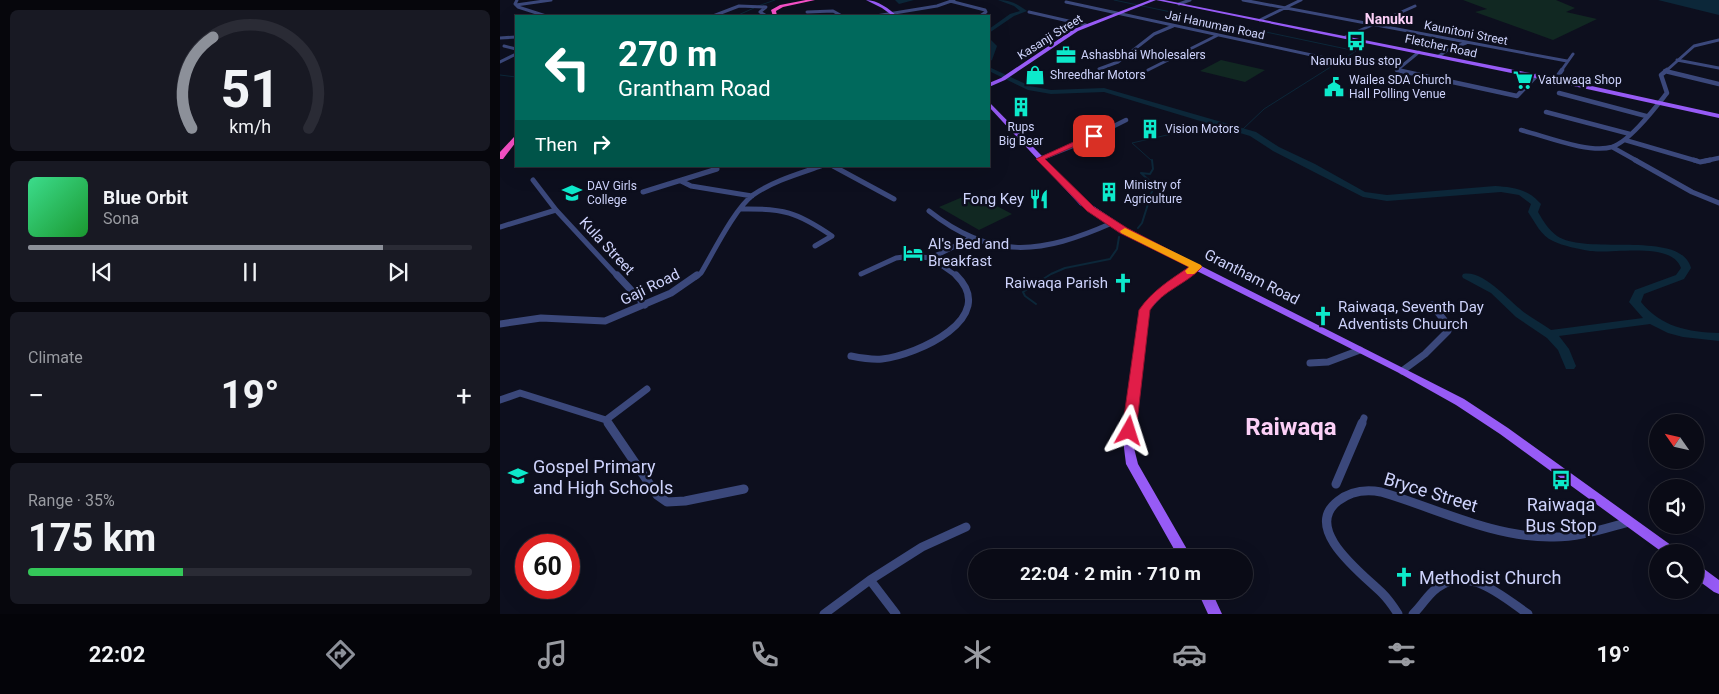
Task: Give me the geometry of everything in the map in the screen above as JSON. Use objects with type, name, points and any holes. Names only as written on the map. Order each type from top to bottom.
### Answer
[{"type":"highway","points":[[768,15],[775,6],[805,0]]},
{"type":"highway","points":[[775,15],[773,11],[778,7],[813,0]]},
{"type":"highway","points":[[500,150],[515,133]]},
{"type":"highway","points":[[500,156],[515,139]]},
{"type":"main road","points":[[868,0],[893,15]]},
{"type":"main road","name":"Kasanji Street","points":[[990,88],[1071,33],[1086,25],[1154,0]]},
{"type":"main road","name":"Fletcher Road","points":[[1158,0],[1536,76],[1719,116]]},
{"type":"main road","name":"Kasanji Street","points":[[990,85],[1003,79]]},
{"type":"main road","name":"Grantham Road","points":[[990,105],[1083,203],[1112,223],[1460,402],[1504,431],[1660,544]]},
{"type":"main road","points":[[1181,549],[1132,464],[1129,448],[1129,431],[1144,310],[1151,300],[1166,287],[1197,267]]},
{"type":"main road","points":[[1704,577],[1719,588]]},
{"type":"main road","points":[[1208,599],[1215,614]]},
{"type":"street","points":[[515,6],[517,0]]},
{"type":"street","points":[[515,6],[551,0]]},
{"type":"street","points":[[1179,4],[1190,0]]},
{"type":"street","name":"Kaunitoni Street","points":[[1243,0],[1567,61]]},
{"type":"street","points":[[1260,20],[1301,0]]},
{"type":"street","points":[[893,15],[952,1],[985,10],[986,12],[982,15]]},
{"type":"street","name":"Jai Hanuman Road","points":[[1066,2],[1330,59]]},
{"type":"street","points":[[515,6],[544,15]]},
{"type":"street","points":[[716,15],[739,6],[758,6],[766,7],[760,12],[768,15]]},
{"type":"street","points":[[1345,37],[1415,6]]},
{"type":"street","points":[[807,12],[833,11],[840,15]]},
{"type":"street","points":[[1028,12],[1086,25]]},
{"type":"street","points":[[1099,69],[1118,62],[1154,34],[1174,25]]},
{"type":"street","points":[[1148,70],[1218,35]]},
{"type":"street","points":[[500,38],[515,37]]},
{"type":"street","points":[[1521,130],[1592,148],[1612,147],[1625,140],[1660,103],[1668,91],[1661,77],[1665,71],[1694,46],[1719,40]]},
{"type":"street","points":[[1439,56],[1449,49],[1469,42]]},
{"type":"street","points":[[1708,42],[1719,46]]},
{"type":"street","points":[[504,46],[515,49]]},
{"type":"street","points":[[1419,52],[1397,70],[1517,96],[1536,76]]},
{"type":"street","points":[[500,62],[515,54]]},
{"type":"street","points":[[1555,80],[1573,54]]},
{"type":"street","points":[[1677,60],[1719,68]]},
{"type":"street","points":[[1665,71],[1719,84]]},
{"type":"street","points":[[1559,93],[1646,116]]},
{"type":"street","points":[[1546,112],[1630,134]]},
{"type":"street","points":[[1040,159],[1078,144],[1126,120]]},
{"type":"street","points":[[1625,140],[1700,162],[1719,158]]},
{"type":"street","points":[[1612,147],[1692,192],[1719,203]]},
{"type":"street","name":"Gaji Road","points":[[500,324],[541,318],[605,321],[645,306],[681,288],[701,273],[740,209],[752,196],[780,181],[818,167]]},
{"type":"street","points":[[836,167],[894,199]]},
{"type":"street","points":[[643,192],[717,169]]},
{"type":"street","name":"Kula Street","points":[[533,180],[556,210],[645,306]]},
{"type":"street","points":[[681,181],[692,186],[752,196]]},
{"type":"street","points":[[740,209],[781,208],[804,216],[832,236],[815,246]]},
{"type":"street","points":[[500,227],[556,210]]},
{"type":"street","points":[[929,212],[961,234],[1004,247],[1051,246],[1078,238],[1112,223]]},
{"type":"street","points":[[931,258],[971,238]]},
{"type":"street","points":[[851,356],[874,359],[904,355],[940,338],[955,327],[966,310],[968,293],[956,274],[931,258],[911,256],[896,258],[861,274]]},
{"type":"street","points":[[1402,371],[1430,349],[1448,331],[1443,318],[1432,305]]},
{"type":"street","points":[[1310,363],[1328,362],[1360,350]]},
{"type":"street","points":[[606,420],[647,389]]},
{"type":"street","points":[[500,400],[520,393],[606,420],[656,495],[667,502],[685,501],[744,489]]},
{"type":"street","points":[[1336,484],[1364,418]]},
{"type":"street","name":"Bryce Street","points":[[1398,614],[1394,604],[1337,549],[1330,537],[1328,521],[1330,507],[1339,499],[1367,489],[1475,522],[1541,537],[1570,537],[1630,522]]},
{"type":"street","points":[[824,614],[870,580],[922,547],[966,527]]},
{"type":"street","points":[[1413,614],[1444,582],[1455,578],[1466,578],[1479,583],[1528,614]]},
{"type":"street","points":[[870,580],[896,614]]},
{"type":"green space","points":[[1463,0],[1556,0],[1575,8],[1566,12],[1597,19],[1553,40],[1475,12],[1487,9]]},
{"type":"green space","points":[[1221,60],[1265,70],[1245,82],[1200,71]]},
{"type":"green space","points":[[972,193],[1012,214],[979,230],[939,207]]},
{"type":"water","points":[[1658,0],[1719,0],[1719,15]]},
{"type":"waterway","points":[[758,6],[775,0]]},
{"type":"waterway","points":[[898,0],[899,2],[911,0]]},
{"type":"waterway","points":[[990,30],[1012,15],[1024,11],[1016,5],[1001,0]]},
{"type":"waterway","points":[[1114,0],[1356,51],[1264,109],[1242,130]]},
{"type":"waterway","points":[[738,15],[754,8]]},
{"type":"waterway","points":[[990,41],[994,46],[990,57]]},
{"type":"waterway","points":[[990,69],[1028,88],[1051,92],[1104,90],[1253,134],[1276,149],[1363,194],[1387,198],[1495,189],[1517,191],[1532,199],[1536,204],[1533,212],[1543,228],[1555,239],[1591,248],[1647,247],[1678,257],[1685,264],[1686,268],[1680,277],[1639,292],[1635,302],[1643,312],[1662,326],[1683,334],[1719,337]]},
{"type":"waterway","points":[[500,75],[515,77]]},
{"type":"waterway","points":[[1152,161],[1132,143],[1167,135],[1228,127]]},
{"type":"waterway","points":[[1138,228],[1142,223],[1154,185],[1141,173],[1150,174],[1153,169],[1152,160]]},
{"type":"waterway","points":[[1036,304],[1025,296],[1023,292],[1051,274],[1065,268],[1110,259],[1117,249],[1119,237]]},
{"type":"waterway","points":[[1467,276],[1495,291],[1520,315],[1544,330],[1558,342],[1570,366]]},
{"type":"waterway","points":[[1549,334],[1651,320]]},
{"type":"slow traffic","points":[[1125,231],[1197,267],[1190,271]]},
{"type":"place","name":"Nanuku Bus stop","points":[[1356,41]]},
{"type":"place","name":"Ashasbhai Wholesalers","points":[[1066,55]]},
{"type":"place","name":"Shreedhar Motors","points":[[1035,75]]},
{"type":"place","name":"Vatuwaqa Shop","points":[[1523,80]]},
{"type":"place","name":"Wailea SDA Church Hall Polling Venue","points":[[1334,87]]},
{"type":"place","name":"Rups Big Bear","points":[[1021,107]]},
{"type":"place","name":"Vision Motors","points":[[1150,129]]},
{"type":"place","name":"Ministry of Agriculture","points":[[1109,192]]},
{"type":"place","name":"DAV Girls College","points":[[572,193]]},
{"type":"place","name":"Fong Key","points":[[1039,199]]},
{"type":"place","name":"Al's Bed and Breakfast","points":[[913,253]]},
{"type":"place","name":"Raiwaqa Parish","points":[[1123,283]]},
{"type":"place","name":"Raiwaqa, Seventh Day Adventists Chuurch","points":[[1323,316]]},
{"type":"place","name":"Gospel Primary and High Schools","points":[[518,476]]},
{"type":"place","name":"Raiwaqa Bus Stop","points":[[1561,480]]},
{"type":"place","name":"Methodist Church","points":[[1404,577]]},
{"type":"district","name":"Nanuku","points":[[1389,19]]},
{"type":"district","name":"Raiwaqa","points":[[1291,427]]},
{"type":"route","points":[[1094,136],[1040,159],[1090,209],[1123,230],[1197,267],[1166,287],[1151,300],[1144,310],[1129,431]]}]
